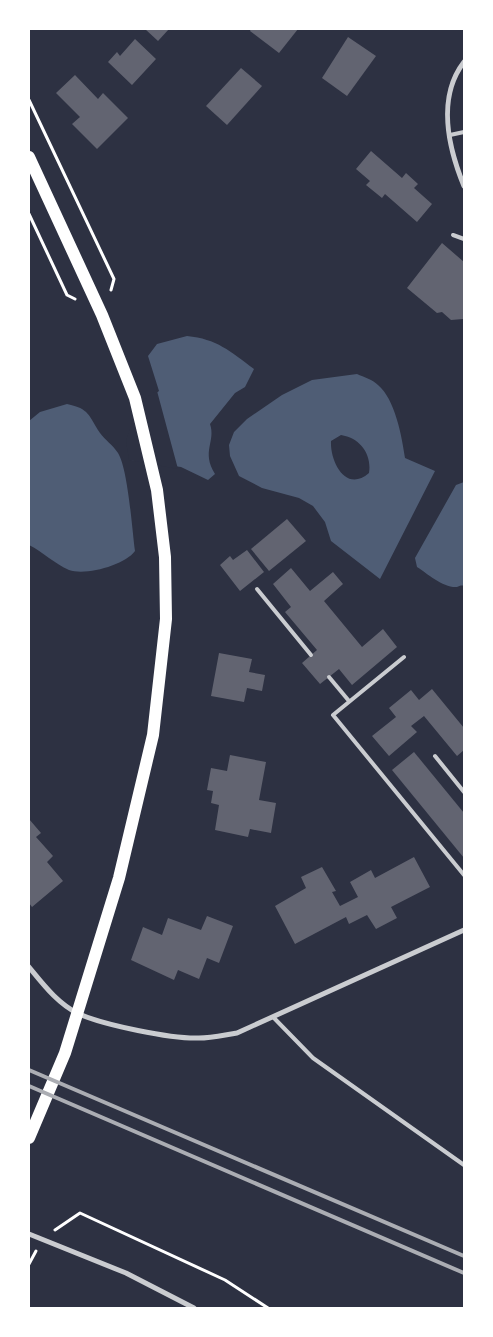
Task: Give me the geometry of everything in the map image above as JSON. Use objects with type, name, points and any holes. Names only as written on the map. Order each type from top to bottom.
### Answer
[{"type":"main road","points":[[29,157],[102,315],[135,398],[157,490],[165,558],[166,620],[153,735],[119,878],[78,1014],[58,1072],[29,1138]]},
{"type":"street","points":[[464,62],[449,90],[448,114],[450,135],[464,186]]},
{"type":"street","points":[[29,967],[55,998],[78,1014],[163,1035],[199,1038],[237,1033],[274,1018],[464,930]]},
{"type":"street","points":[[29,1234],[126,1273],[186,1306],[194,1308]]},
{"type":"lane","points":[[450,135],[464,132]]},
{"type":"lane","points":[[453,235],[464,239]]},
{"type":"lane","points":[[257,589],[311,655]]},
{"type":"lane","points":[[404,657],[333,715],[464,875]]},
{"type":"lane","points":[[329,677],[350,701]]},
{"type":"lane","points":[[435,756],[464,792]]},
{"type":"lane","points":[[274,1018],[313,1058],[464,1165]]},
{"type":"path","points":[[29,100],[114,279],[102,315]]},
{"type":"path","points":[[43,1239],[80,1213],[226,1280],[268,1308]]},
{"type":"water","points":[[187,336],[215,343],[230,351],[254,369],[245,387],[235,393],[210,424],[209,459],[215,474],[208,480],[181,467],[131,460],[140,405],[159,391],[148,356],[157,344]]},
{"type":"water","points":[[357,374],[376,383],[384,391],[393,409],[400,429],[405,458],[435,471],[380,579],[331,541],[325,522],[313,506],[299,498],[262,488],[239,476],[230,456],[229,445],[234,432],[247,419],[282,395],[312,380]],"holes":[[[341,435],[359,443],[369,459],[369,473],[361,478],[353,479],[347,477],[341,472],[333,458],[331,441]]]},
{"type":"water","points":[[67,404],[80,408],[88,414],[100,433],[118,453],[127,485],[135,551],[123,561],[114,565],[85,572],[69,570],[29,545],[29,421],[40,412]]},
{"type":"water","points":[[464,482],[464,586],[452,587],[436,580],[417,567],[415,558],[456,485]]},
{"type":"pier","points":[[157,390],[178,469],[129,460],[126,441],[138,404]]},
{"type":"building","points":[[145,29],[169,29],[158,41]]},
{"type":"building","points":[[251,29],[298,29],[279,53],[250,31]]},
{"type":"building","points":[[348,37],[376,56],[347,96],[322,78]]},
{"type":"building","points":[[135,39],[156,59],[132,85],[108,62],[117,52],[120,56]]},
{"type":"building","points":[[241,68],[262,86],[227,125],[206,106]]},
{"type":"building","points":[[75,75],[98,99],[103,93],[128,118],[97,149],[72,124],[80,117],[56,93]]},
{"type":"building","points":[[371,151],[402,178],[406,173],[418,184],[414,188],[432,204],[417,222],[385,194],[382,198],[366,185],[370,181],[356,169]]},
{"type":"building","points":[[442,243],[464,262],[463,319],[451,320],[442,312],[437,313],[407,288]]},
{"type":"building","points":[[287,519],[306,541],[269,571],[251,549]]},
{"type":"building","points":[[247,550],[264,572],[240,591],[220,565],[230,556],[233,560]]},
{"type":"building","points":[[291,568],[310,591],[333,572],[343,584],[324,601],[362,647],[383,629],[397,647],[352,685],[339,669],[320,684],[302,663],[317,650],[285,612],[291,607],[273,584]]},
{"type":"building","points":[[219,653],[252,659],[249,672],[265,675],[262,691],[247,688],[244,702],[211,696]]},
{"type":"building","points":[[432,689],[464,728],[464,750],[457,756],[424,716],[411,726],[417,732],[389,756],[372,736],[396,717],[389,708],[411,690],[419,700]]},
{"type":"building","points":[[414,752],[464,813],[464,858],[392,770]]},
{"type":"building","points":[[230,755],[266,762],[259,800],[276,803],[271,833],[250,829],[248,837],[215,830],[219,805],[211,803],[213,791],[207,790],[211,768],[227,771]]},
{"type":"building","points":[[29,819],[41,833],[36,837],[53,856],[47,862],[63,881],[32,907],[29,903]]},
{"type":"building","points":[[414,857],[430,887],[391,907],[397,918],[376,929],[367,915],[349,924],[346,917],[295,944],[275,906],[306,888],[301,877],[322,867],[336,891],[332,892],[340,906],[358,897],[350,882],[371,870],[375,878]]},
{"type":"building","points":[[207,916],[233,926],[219,963],[207,958],[199,979],[178,970],[174,980],[131,960],[143,927],[162,935],[168,918],[201,930]]},
{"type":"railway","points":[[29,1070],[464,1256]]},
{"type":"railway","points":[[29,1086],[464,1273]]}]
